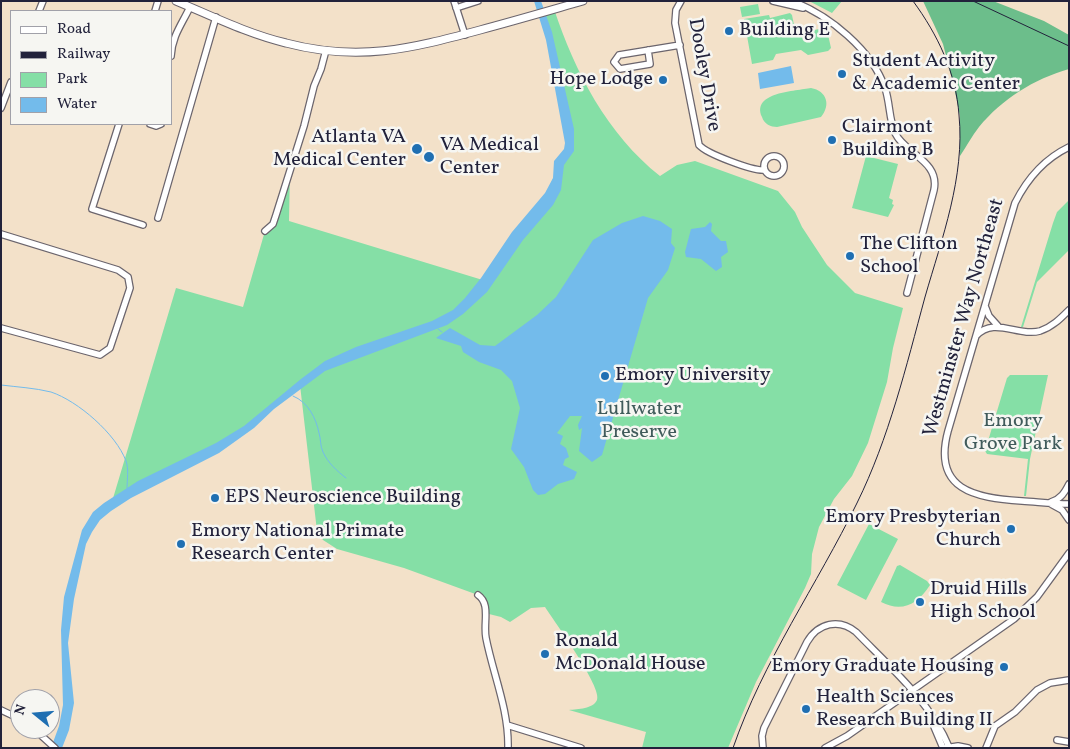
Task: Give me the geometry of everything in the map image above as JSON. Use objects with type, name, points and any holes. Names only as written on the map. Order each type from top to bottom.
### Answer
[{"type":"main road","points":[[176,1],[278,41],[351,53],[393,51],[427,45],[582,1]]},
{"type":"street","points":[[454,1],[465,35]]},
{"type":"street","points":[[456,8],[478,1]]},
{"type":"street","name":"Dooley Drive","points":[[681,1],[676,10],[675,17],[699,145],[709,153],[755,169],[764,170]]},
{"type":"street","points":[[773,1],[810,10]]},
{"type":"street","points":[[792,1],[810,10],[840,30],[866,54],[877,70],[885,87],[895,134],[926,163],[934,174],[933,196],[907,293]]},
{"type":"street","points":[[172,42],[176,30],[183,23],[190,7]]},
{"type":"street","points":[[158,218],[216,17]]},
{"type":"street","points":[[648,50],[650,64],[620,69],[614,62],[619,55],[648,50],[680,45]]},
{"type":"street","points":[[265,230],[273,224],[276,216],[326,50]]},
{"type":"street","points":[[2,104],[10,84]]},
{"type":"street","points":[[119,125],[92,209],[143,225]]},
{"type":"street","name":"Westminster Way Northeast","points":[[1069,148],[1050,158],[1039,168],[1018,196],[1010,217],[974,340],[945,441],[943,455],[946,468],[955,482],[967,491],[996,498],[1069,504]]},
{"type":"street","points":[[1,234],[118,270],[126,275],[130,284],[110,348],[100,355],[1,328]]},
{"type":"street","points":[[985,304],[989,316],[998,326]]},
{"type":"street","points":[[974,340],[983,330],[998,326],[1024,332],[1038,332],[1052,325],[1069,310]]},
{"type":"street","points":[[1047,503],[1061,497],[1069,484]]},
{"type":"street","name":"Westminster Way Northeast","points":[[1047,503],[1062,510],[1069,520]]},
{"type":"street","points":[[825,748],[848,736],[912,689],[1014,619],[1037,597],[1069,553]]},
{"type":"street","points":[[1061,565],[1069,563]]},
{"type":"street","points":[[478,595],[485,602],[486,637],[507,725],[508,748]]},
{"type":"street","points":[[763,748],[762,736],[764,728],[809,638],[824,626],[836,623],[853,630],[912,689],[934,717],[946,747],[968,748]]},
{"type":"street","points":[[986,748],[995,726],[1015,712],[1037,690],[1050,683],[1069,680]]},
{"type":"street","points":[[507,725],[581,748]]},
{"type":"street","points":[[46,739],[55,748]]},
{"type":"street","points":[[1057,740],[1069,742]]},
{"type":"green space","points":[[809,1],[842,1],[832,13]]},
{"type":"green space","points":[[923,1],[993,1],[1044,21],[1069,35],[1069,69],[1043,78],[1008,99],[979,127],[960,156],[960,116],[954,87],[943,44]]},
{"type":"green space","points":[[758,4],[760,14],[742,17],[740,7]]},
{"type":"green space","name":"Lullwater Preserve","points":[[554,9],[572,56],[595,100],[624,141],[660,176],[677,165],[695,161],[778,191],[795,212],[802,227],[827,265],[855,293],[903,308],[887,382],[868,443],[852,476],[834,499],[819,527],[812,554],[811,574],[756,682],[728,748],[642,748],[646,732],[569,710],[592,705],[597,700],[597,693],[586,669],[545,607],[531,608],[510,622],[501,617],[485,613],[486,606],[478,595],[404,568],[337,549],[323,540],[317,531],[300,385],[243,430],[111,505],[176,288],[243,307],[265,231],[270,227],[290,169],[289,221],[486,281],[537,213],[570,142],[541,13]]},
{"type":"green space","points":[[790,13],[792,15],[794,25],[773,30],[773,32],[797,28],[800,33],[824,28],[827,30],[831,48],[828,51],[808,55],[801,50],[776,54],[773,60],[752,64],[744,19],[769,15],[770,18]]},
{"type":"green space","points":[[811,88],[821,92],[826,99],[826,108],[821,117],[777,127],[770,126],[764,122],[760,109],[763,102],[777,94]]},
{"type":"green space","points":[[866,156],[898,164],[889,198],[893,200],[892,204],[894,205],[888,217],[852,208]]},
{"type":"green space","points":[[1069,200],[1069,250],[1037,282],[1023,327],[1021,327],[1057,212]]},
{"type":"green space","name":"Emory Grove Park","points":[[1010,375],[1048,375],[1030,459],[1026,496],[1024,496],[1028,459],[987,454],[985,451],[1007,378]]},
{"type":"green space","points":[[869,524],[898,539],[866,600],[837,585]]},
{"type":"green space","points":[[900,565],[927,581],[930,585],[915,602],[896,607],[881,602],[897,566]]},
{"type":"water","points":[[534,1],[541,1],[552,32],[574,129],[574,151],[564,165],[561,190],[553,205],[523,240],[487,292],[463,314],[447,325],[325,371],[274,409],[254,428],[219,453],[131,498],[100,520],[86,544],[74,599],[68,643],[74,703],[69,730],[62,748],[51,748],[54,739],[60,739],[60,721],[63,705],[61,630],[64,597],[82,530],[93,512],[138,481],[216,443],[244,426],[325,361],[356,347],[432,321],[453,310],[465,298],[512,232],[545,193],[553,178],[554,161],[564,149],[565,143],[546,40]]},
{"type":"water","points":[[791,66],[794,83],[760,89],[758,73]]},
{"type":"water","points":[[643,216],[660,221],[672,229],[671,243],[675,248],[668,270],[648,298],[602,455],[592,462],[579,451],[582,428],[579,430],[578,425],[582,416],[570,416],[557,433],[563,436],[560,444],[566,448],[569,457],[565,459],[563,465],[577,472],[574,479],[558,484],[545,494],[538,495],[533,490],[524,467],[511,449],[520,408],[512,381],[501,370],[479,362],[463,352],[461,346],[436,338],[450,328],[480,345],[495,346],[537,315],[556,297],[593,240],[622,223]]},
{"type":"water","points":[[710,222],[712,224],[711,231],[721,241],[726,241],[728,252],[721,257],[722,267],[716,271],[701,259],[686,257],[685,252],[691,229],[705,227]]},
{"type":"waterway","points":[[438,329],[442,332]]},
{"type":"waterway","points":[[1,385],[51,392],[62,396],[84,411],[105,430],[121,451],[127,464],[127,488]]},
{"type":"waterway","points":[[293,396],[307,406],[318,427],[321,447],[325,456],[346,478]]},
{"type":"railway","points":[[733,748],[759,685],[841,534],[868,478],[888,428],[904,376],[951,207],[959,161],[960,138],[957,99],[950,69],[938,41],[913,1]]},
{"type":"railway","points":[[973,1],[1069,46]]},
{"type":"place","name":"Building E","points":[[729,31]]},
{"type":"place","name":"Student Activity & Academic Center","points":[[842,74]]},
{"type":"place","name":"Hope Lodge","points":[[663,80]]},
{"type":"place","name":"Clairmont Building B","points":[[832,140]]},
{"type":"place","name":"Atlanta VA Medical Center","points":[[417,149]]},
{"type":"place","name":"VA Medical Center","points":[[429,157]]},
{"type":"place","name":"The Clifton School","points":[[850,256]]},
{"type":"place","name":"Emory University","points":[[605,376]]},
{"type":"place","name":"EPS Neuroscience Building","points":[[215,498]]},
{"type":"place","name":"Emory Presbyterian Church","points":[[1011,529]]},
{"type":"place","name":"Emory National Primate Research Center","points":[[181,544]]},
{"type":"place","name":"Druid Hills High School","points":[[920,602]]},
{"type":"place","name":"Ronald McDonald House","points":[[545,654]]},
{"type":"place","name":"Emory Graduate Housing","points":[[1004,667]]},
{"type":"place","name":"Health Sciences Research Building II","points":[[806,709]]}]
